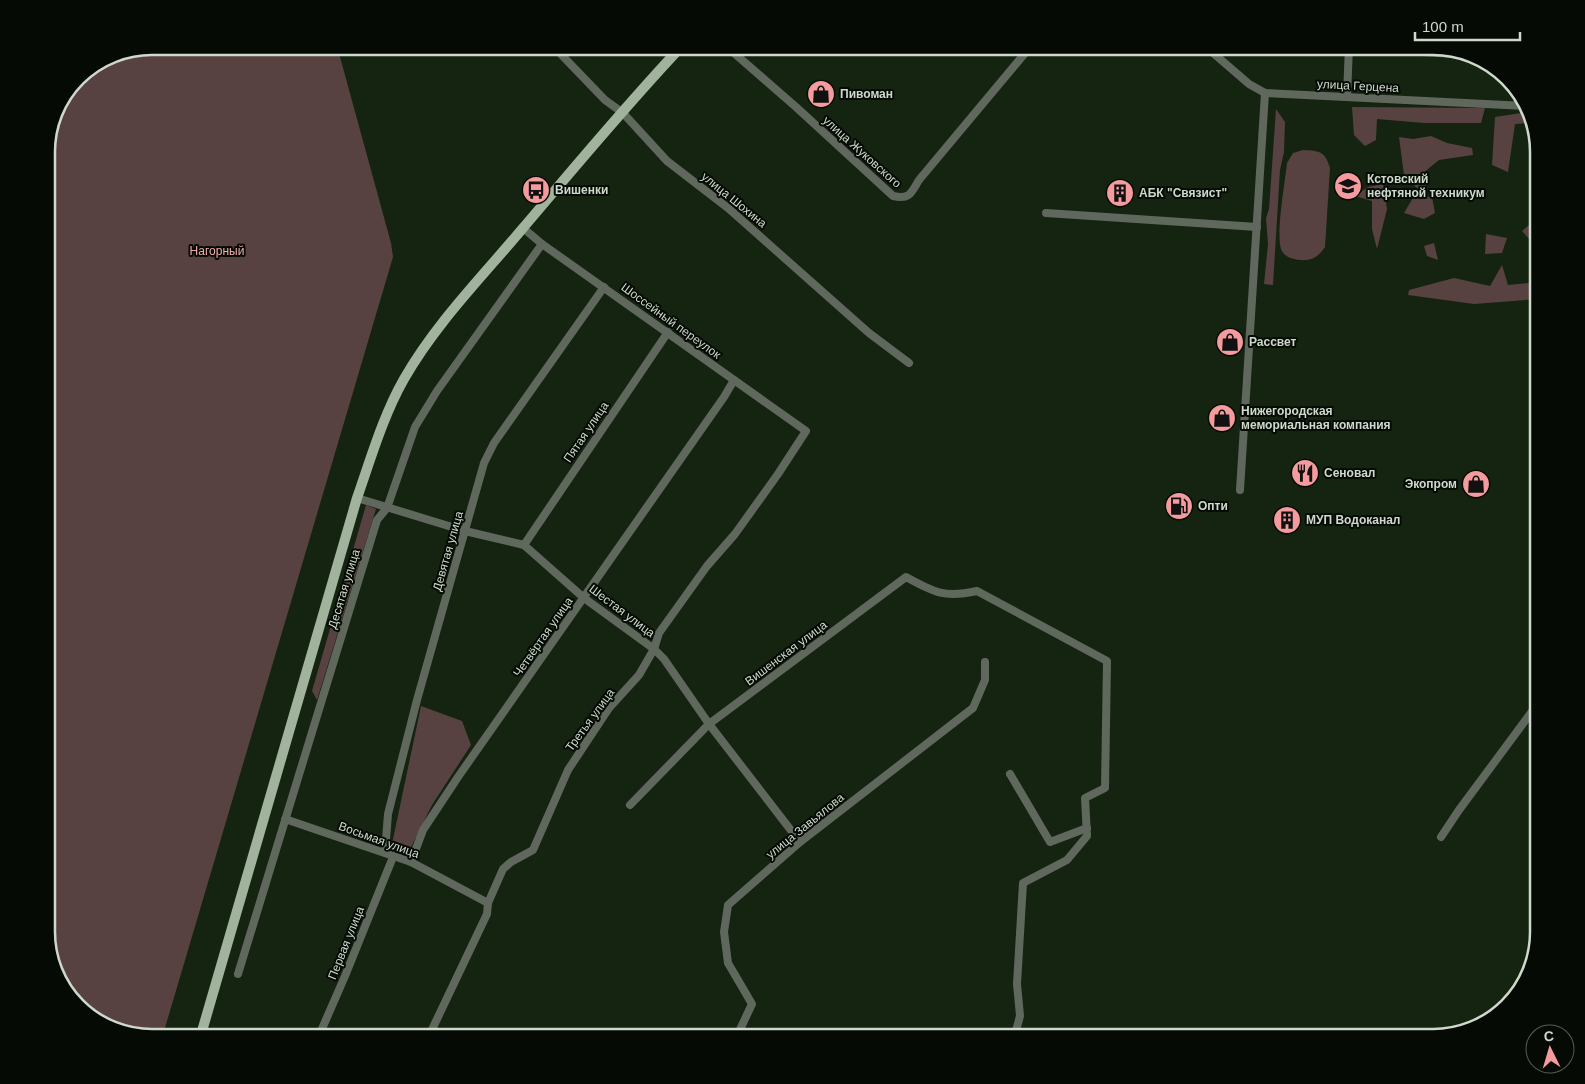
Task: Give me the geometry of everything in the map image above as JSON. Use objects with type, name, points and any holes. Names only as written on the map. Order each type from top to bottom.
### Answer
[{"type":"main road","points":[[203,1029],[358,498],[386,417],[403,381],[438,327],[674,55]]},
{"type":"street","name":"улица Шохина","points":[[562,55],[605,100],[623,113],[667,161],[728,208],[870,332],[909,363]]},
{"type":"street","name":"улица Жуковского","points":[[736,55],[893,196],[902,198],[909,196],[918,180],[1023,55]]},
{"type":"street","points":[[1215,55],[1249,84],[1265,93],[1240,490]]},
{"type":"street","points":[[1347,96],[1349,55]]},
{"type":"street","name":"улица Герцена","points":[[1265,93],[1518,106]]},
{"type":"street","points":[[1046,212],[1258,226]]},
{"type":"street","name":"Шоссейный переулок","points":[[523,228],[542,244],[604,286],[806,431]]},
{"type":"street","name":"Десятая улица","points":[[238,974],[377,520],[387,508],[415,427],[437,392],[542,244]]},
{"type":"street","name":"Девятая улица","points":[[385,852],[388,814],[417,700],[484,463],[494,444],[604,286]]},
{"type":"street","name":"Пятая улица","points":[[524,545],[668,332]]},
{"type":"street","name":"Четвёртая улица","points":[[411,862],[423,830],[458,777],[734,380]]},
{"type":"street","name":"Третья улица","points":[[432,1029],[487,914],[488,903],[503,869],[533,850],[568,770],[610,708],[639,675],[654,649],[659,633],[707,566],[735,534],[806,431]]},
{"type":"street","name":"Шестая улица","points":[[358,498],[465,531],[524,545],[584,598],[654,649],[664,659],[709,724],[800,842]]},
{"type":"street","name":"Вишенская улица","points":[[630,805],[709,724],[906,578],[932,592],[958,595],[977,591],[1088,649],[1107,661],[1105,788],[1085,798],[1087,828]]},
{"type":"street","name":"улица Завьялова","points":[[740,1029],[752,1004],[728,963],[724,932],[728,905],[800,842],[973,708],[985,680],[985,662]]},
{"type":"street","points":[[1441,837],[1530,714]]},
{"type":"street","points":[[1010,774],[1050,842],[1087,828],[1087,836],[1067,860],[1024,883],[1017,984],[1020,1016],[1016,1029]]},
{"type":"street","name":"Восьмая улица","points":[[285,820],[411,862],[488,903]]},
{"type":"street","name":"Первая улица","points":[[322,1029],[393,856]]},
{"type":"green space","name":"Нагорный","points":[[152,55],[339,55],[391,243],[393,257],[165,1029],[140,1028],[115,1022],[98,1013],[75,991],[62,969],[55,938],[55,146],[62,115],[71,98],[88,79],[109,65],[133,57]]},
{"type":"green space","points":[[1352,107],[1485,108],[1481,123],[1424,123],[1377,119],[1376,140],[1365,146],[1354,135]]},
{"type":"green space","points":[[1276,109],[1285,122],[1273,285],[1264,284],[1268,244],[1266,218],[1269,209]]},
{"type":"green space","points":[[1522,113],[1526,123],[1515,124],[1508,172],[1492,165],[1495,117]]},
{"type":"green space","points":[[1431,136],[1447,143],[1472,148],[1473,155],[1439,160],[1423,173],[1426,186],[1418,189],[1404,175],[1399,137],[1413,139]]},
{"type":"green space","points":[[1303,150],[1314,151],[1324,155],[1330,168],[1325,247],[1314,258],[1297,260],[1286,256],[1281,249],[1281,207],[1287,163],[1293,153]]},
{"type":"green space","points":[[1383,184],[1387,209],[1377,249],[1372,229],[1372,201],[1355,196],[1368,187]]},
{"type":"green space","points":[[1414,196],[1432,197],[1435,213],[1424,219],[1404,213]]},
{"type":"green space","points":[[1530,224],[1530,240],[1522,231]]},
{"type":"green space","points":[[1486,234],[1507,238],[1502,253],[1485,254]]},
{"type":"green space","points":[[1434,243],[1438,260],[1427,256],[1424,246]]},
{"type":"green space","points":[[1502,265],[1508,285],[1530,283],[1530,300],[1474,304],[1408,295],[1409,290],[1454,278],[1490,286]]},
{"type":"green space","points":[[366,505],[376,509],[317,700],[312,691]]},
{"type":"green space","points":[[421,706],[462,721],[471,745],[432,805],[408,853],[392,844]]},
{"type":"place","name":"Пивоман","points":[[821,94]]},
{"type":"place","name":"Кстовский нефтяной техникум","points":[[1348,186]]},
{"type":"place","name":"Вишенки","points":[[536,190]]},
{"type":"place","name":"АБК \"Связист\"","points":[[1120,193]]},
{"type":"place","name":"Рассвет","points":[[1230,342]]},
{"type":"place","name":"Нижегородская мемориальная компания","points":[[1222,418]]},
{"type":"place","name":"Сеновал","points":[[1305,473]]},
{"type":"place","name":"Экопром","points":[[1476,484]]},
{"type":"place","name":"Опти","points":[[1179,506]]},
{"type":"place","name":"МУП Водоканал","points":[[1287,520]]}]
